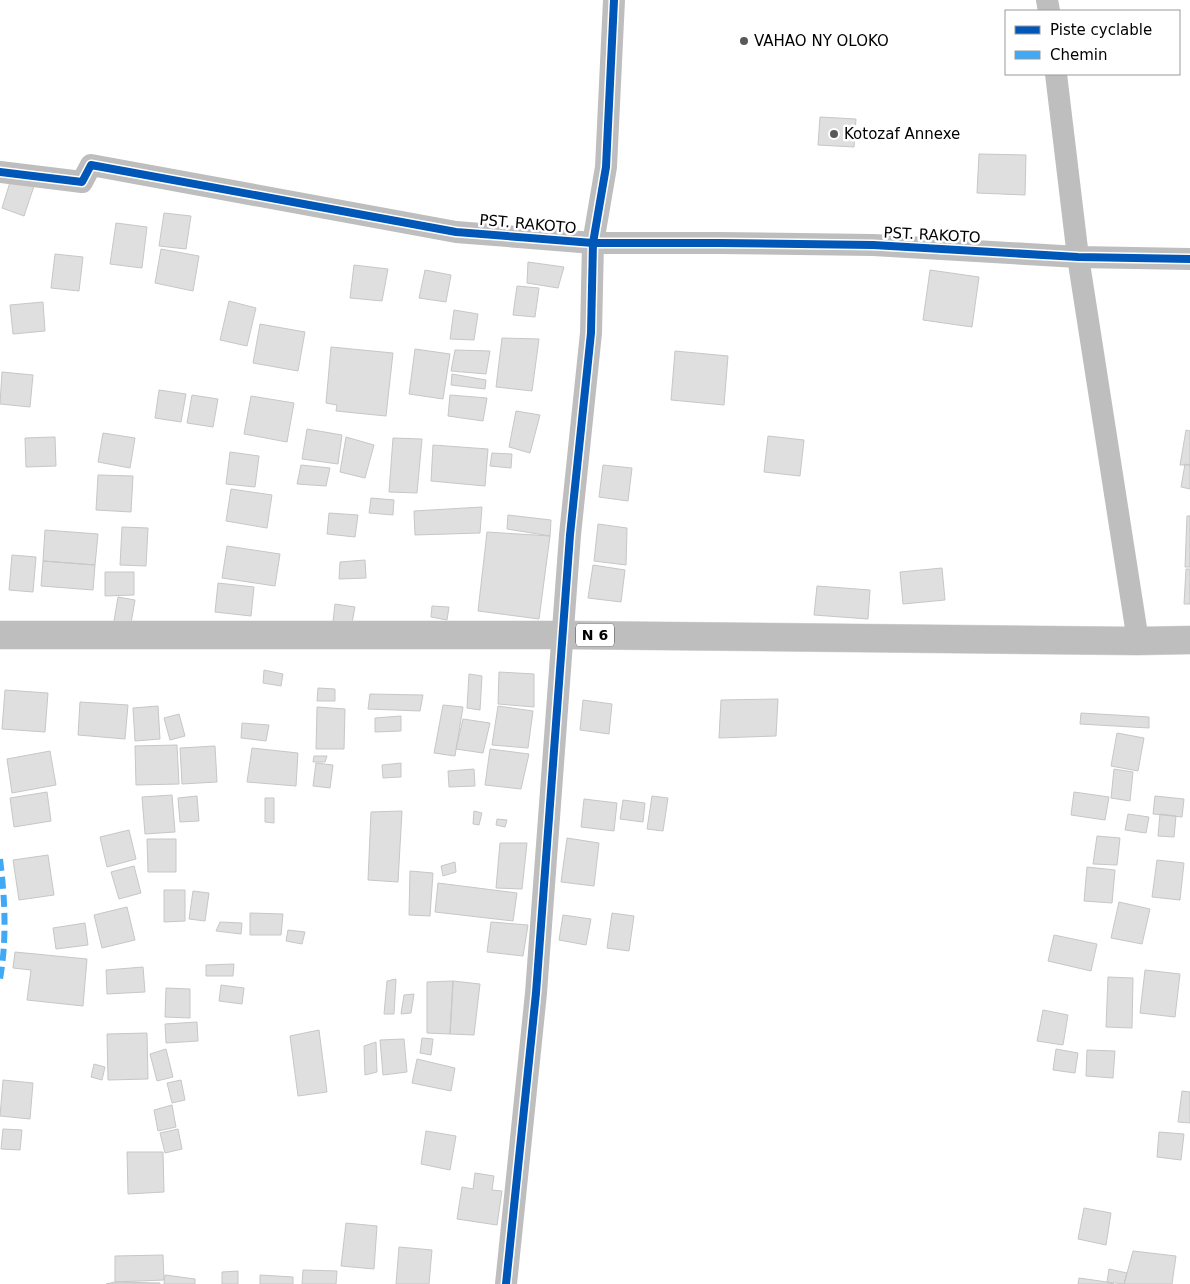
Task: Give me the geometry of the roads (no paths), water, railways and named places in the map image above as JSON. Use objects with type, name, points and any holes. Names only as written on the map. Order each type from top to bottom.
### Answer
[{"type":"main road","name":"N 6","points":[[0,635],[564,635],[1190,640]]},
{"type":"street","points":[[506,1284],[536,992],[570,535],[591,333],[593,243],[606,167],[614,0]]},
{"type":"street","points":[[1056,75],[1078,257],[1138,641]]},
{"type":"street","name":"PST. RAKOTO","points":[[0,172],[82,182],[91,165],[456,232],[593,243],[718,242],[873,245],[1078,257],[1190,259]]},
{"type":"place","name":"VAHAO NY OLOKO","points":[[744,41]]},
{"type":"place","name":"Kotozaf Annexe","points":[[834,134]]}]
